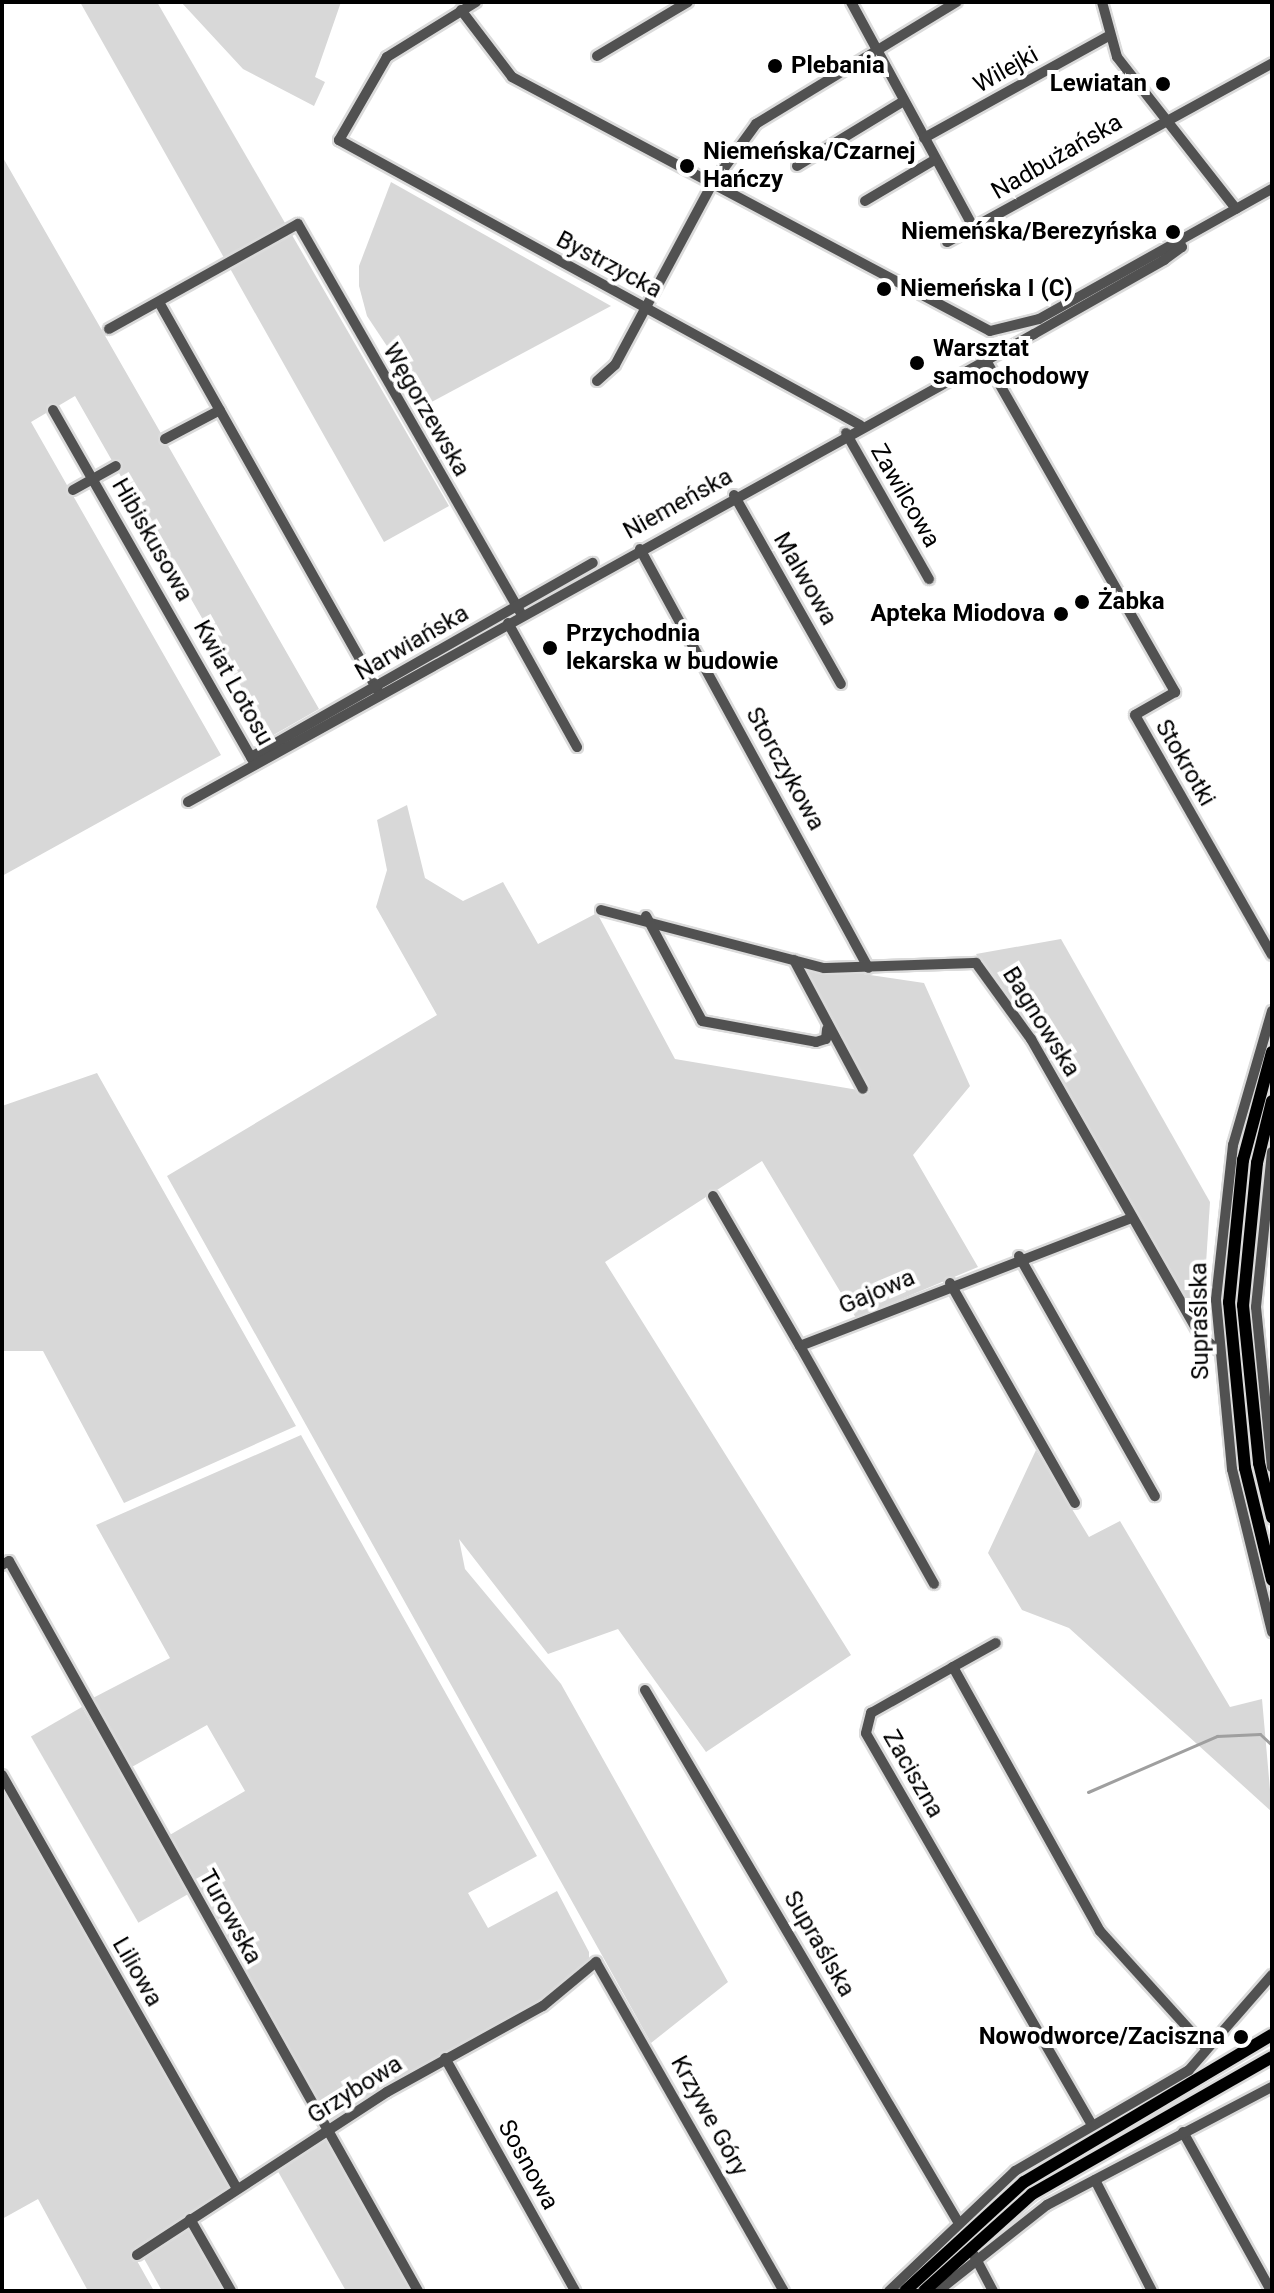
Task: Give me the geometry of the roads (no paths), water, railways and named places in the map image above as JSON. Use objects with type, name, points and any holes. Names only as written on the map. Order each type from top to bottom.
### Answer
[{"type":"main road","points":[[1272,1052],[1243,1160],[1229,1302],[1245,1468],[1272,1580]]},
{"type":"main road","points":[[1272,1101],[1257,1163],[1243,1305],[1259,1463],[1272,1517]]},
{"type":"main road","points":[[905,2291],[1024,2182],[1272,2035]]},
{"type":"main road","points":[[924,2291],[1032,2194],[1272,2057]]},
{"type":"street","points":[[461,10],[476,2]]},
{"type":"street","points":[[597,56],[688,2]]},
{"type":"street","points":[[851,2],[973,227]]},
{"type":"street","points":[[597,381],[615,365],[711,186],[770,112],[957,2]]},
{"type":"street","points":[[1102,2],[1107,37],[1164,119],[1236,209]]},
{"type":"street","name":"Bystrzycka","points":[[461,10],[381,63],[339,140],[860,425]]},
{"type":"street","name":"Niemeńska","points":[[461,10],[512,77],[711,186],[990,331],[1032,323],[1272,189]]},
{"type":"street","name":"Wilejki","points":[[924,138],[1107,37]]},
{"type":"street","name":"Nadbużańska","points":[[947,242],[1164,119],[1272,63]]},
{"type":"street","points":[[797,166],[904,101]]},
{"type":"street","points":[[865,201],[936,159]]},
{"type":"street","name":"Węgorzewska","points":[[160,304],[298,224],[519,611]]},
{"type":"street","name":"Niemeńska","points":[[188,802],[253,760],[508,623],[519,611],[640,549],[1164,260],[1182,247],[1178,241]]},
{"type":"street","points":[[109,329],[160,304],[377,691]]},
{"type":"street","name":"Stokrotki","points":[[984,357],[1175,692],[1135,715],[1272,955]]},
{"type":"street","name":"Hibiskusowa","points":[[53,410],[175,622]]},
{"type":"street","points":[[165,439],[220,410]]},
{"type":"street","name":"Zawilcowa","points":[[846,433],[929,579]]},
{"type":"street","points":[[73,490],[116,466]]},
{"type":"street","name":"Malwowa","points":[[734,495],[841,684]]},
{"type":"street","name":"Storczykowa","points":[[640,549],[868,968]]},
{"type":"street","name":"Narwiańska","points":[[377,691],[519,611],[593,563]]},
{"type":"street","name":"Kwiat Lotosu","points":[[175,622],[253,760]]},
{"type":"street","points":[[508,623],[577,747]]},
{"type":"street","name":"Bagnowska","points":[[601,910],[646,916],[794,960],[868,968],[967,959],[990,974],[1200,1335],[1218,1350]]},
{"type":"street","points":[[646,916],[702,1021],[816,1042],[826,1039],[827,1029]]},
{"type":"street","points":[[794,960],[827,1029],[863,1089]]},
{"type":"street","name":"Supraślska","points":[[1272,1011],[1227,1177],[1218,1350],[1232,1469],[1272,1632]]},
{"type":"street","points":[[1272,1152],[1256,1307],[1272,1467]]},
{"type":"street","points":[[713,1196],[934,1584]]},
{"type":"street","name":"Gajowa","points":[[800,1346],[1019,1256],[1131,1218]]},
{"type":"street","points":[[1019,1256],[1155,1496]]},
{"type":"street","points":[[950,1283],[1075,1503]]},
{"type":"street","name":"Turowska","points":[[6,1563],[418,2291]]},
{"type":"street","name":"Zaciszna","points":[[996,1643],[871,1713],[866,1733],[1092,2125]]},
{"type":"street","points":[[953,1667],[1100,1931],[1205,2047]]},
{"type":"street","name":"Supraślska","points":[[645,1690],[957,2220]]},
{"type":"street","name":"Liliowa","points":[[2,1775],[237,2188]]},
{"type":"street","name":"Grzybowa","points":[[137,2255],[237,2188],[445,2058],[543,2006],[596,1962]]},
{"type":"street","name":"Krzywe Góry","points":[[596,1962],[784,2291]]},
{"type":"street","points":[[889,2291],[957,2220],[1015,2171],[1180,2077],[1205,2047],[1231,2030],[1272,1975]]},
{"type":"street","name":"Sosnowa","points":[[445,2058],[575,2291]]},
{"type":"street","points":[[938,2291],[974,2255],[1095,2180],[1272,2087]]},
{"type":"street","points":[[1183,2132],[1271,2291]]},
{"type":"street","points":[[1095,2180],[1152,2291]]},
{"type":"street","points":[[190,2219],[231,2291]]},
{"type":"street","points":[[974,2255],[993,2291]]},
{"type":"waterway","points":[[1088,1792],[1217,1736],[1260,1734],[1272,1745]]},
{"type":"place","name":"Plebania","points":[[775,66]]},
{"type":"place","name":"Lewiatan","points":[[1163,84]]},
{"type":"place","name":"Niemeńska/Czarnej Hańczy","points":[[687,166]]},
{"type":"place","name":"Niemeńska/Berezyńska","points":[[1173,232]]},
{"type":"place","name":"Niemeńska I (C)","points":[[884,289]]},
{"type":"place","name":"Warsztat samochodowy","points":[[917,363]]},
{"type":"place","name":"Żabka","points":[[1082,602]]},
{"type":"place","name":"Apteka Miodova","points":[[1061,614]]},
{"type":"place","name":"Przychodnia lekarska w budowie","points":[[550,648]]},
{"type":"place","name":"Nowodworce/Zaciszna","points":[[1241,2037]]}]
